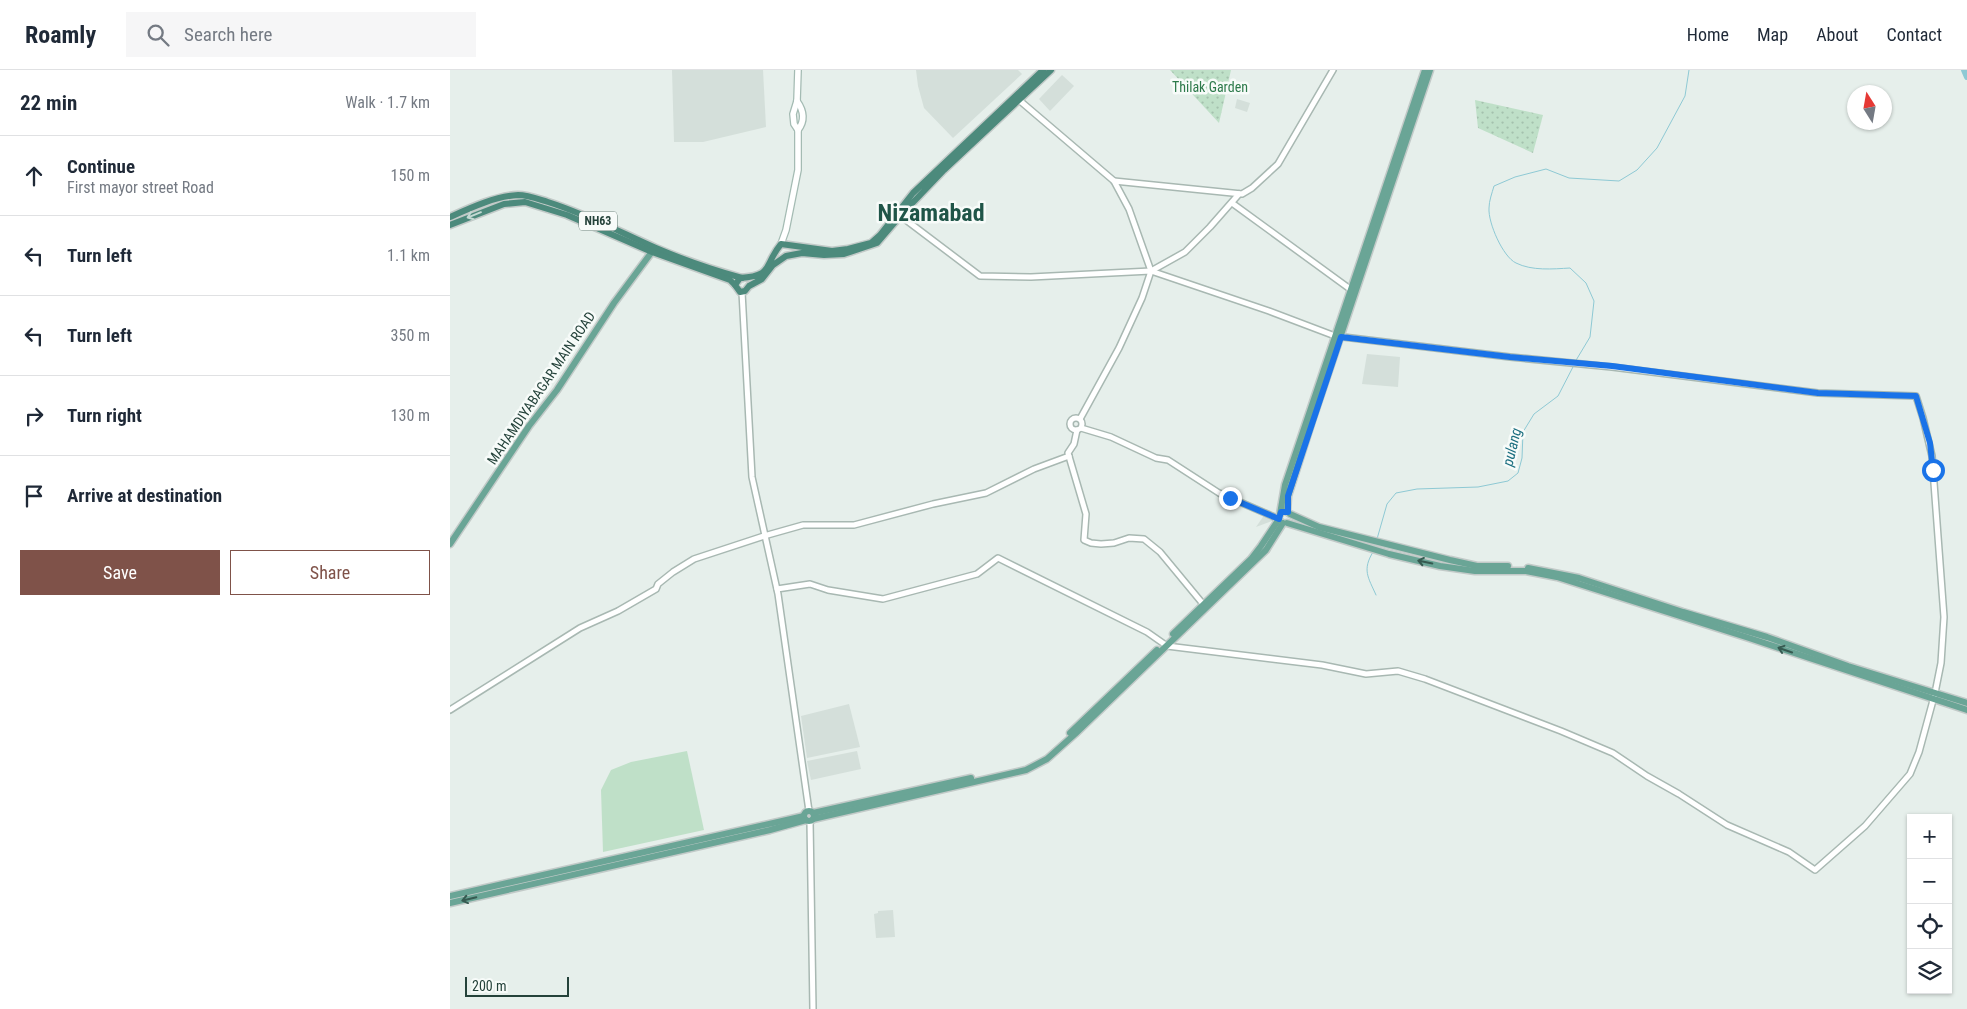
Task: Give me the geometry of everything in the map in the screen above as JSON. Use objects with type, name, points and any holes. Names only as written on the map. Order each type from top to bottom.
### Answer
[{"type":"highway","points":[[782,246],[780,255],[786,256],[802,253],[835,255],[874,245],[882,239],[920,186],[1043,70]]},
{"type":"highway","points":[[782,246],[832,251],[859,247],[875,240],[944,170],[1051,70]]},
{"type":"highway","name":"NH63","points":[[450,217],[467,209],[501,198],[523,195],[593,218],[654,250],[744,278]]},
{"type":"highway","name":"NH63","points":[[450,225],[487,209],[520,201],[567,214],[730,280],[738,291],[742,292]]},
{"type":"highway","points":[[742,292],[762,279],[773,265],[790,252],[782,246]]},
{"type":"highway","points":[[735,285],[740,278],[756,277],[763,273],[782,246]]},
{"type":"highway","points":[[744,278],[749,286]]},
{"type":"main road","points":[[798,70],[797,101],[793,114],[794,124],[798,130]]},
{"type":"main road","points":[[1282,520],[1291,519],[1288,496],[1338,337],[1350,289],[1424,70]]},
{"type":"main road","points":[[450,896],[1003,772],[1033,763],[1046,754],[1266,550],[1282,520],[1285,485],[1430,70]]},
{"type":"main road","points":[[782,246],[798,170],[798,130],[803,120],[802,108],[797,101]]},
{"type":"main road","name":"MAHAMDIYABAGAR MAIN ROAD","points":[[450,544],[529,426],[557,390],[614,303],[654,250]]},
{"type":"main road","points":[[1165,645],[1203,604],[1251,559],[1289,513]]},
{"type":"main road","points":[[1289,513],[1319,527],[1466,564],[1520,567],[1564,574],[1767,637],[1934,696],[1967,710]]},
{"type":"main road","points":[[1282,520],[1358,545],[1440,566],[1469,570],[1520,570],[1557,577],[1898,687],[1967,703]]},
{"type":"main road","points":[[450,903],[770,830],[809,817]]},
{"type":"street","points":[[1114,181],[1242,194],[1252,188],[1278,164],[1333,70]]},
{"type":"street","points":[[1019,100],[1114,181],[1129,209],[1151,271],[1142,298],[1119,348],[1080,418]]},
{"type":"street","points":[[1151,271],[1185,252],[1240,194]]},
{"type":"street","points":[[1232,203],[1350,289]]},
{"type":"street","points":[[777,588],[810,584],[828,590],[883,598],[977,574],[998,558],[1147,632],[1165,645],[1322,665],[1366,674],[1398,671],[1425,679],[1613,753],[1727,825],[1788,852],[1815,870],[1865,826],[1910,774],[1919,752],[1941,663],[1944,617],[1932,456],[1916,396],[1818,393],[1609,367],[1338,337],[1269,311],[1151,271],[1031,277],[980,276],[899,214]]},
{"type":"street","points":[[742,292],[752,477],[777,588],[809,817],[813,1009]]},
{"type":"street","points":[[1080,418],[1074,418],[1070,423],[1072,428],[1111,438],[1156,458],[1168,460],[1219,493],[1282,520]]},
{"type":"street","points":[[1080,418],[1083,424],[1068,453],[1086,514],[1084,540],[1101,544],[1114,543],[1129,538],[1144,539],[1160,552],[1203,604]]},
{"type":"street","points":[[450,710],[580,628],[618,611],[656,589],[658,584],[673,572],[694,559],[803,525],[854,526],[933,504],[986,493],[1034,469],[1069,456]]},
{"type":"shaded area","points":[[672,70],[763,70],[766,127],[703,142],[674,142]]},
{"type":"shaded area","points":[[916,70],[1018,70],[1022,74],[953,138],[924,108]]},
{"type":"shaded area","points":[[1062,75],[1074,86],[1050,111],[1039,99]]},
{"type":"shaded area","points":[[1237,99],[1250,103],[1247,112],[1235,108]]},
{"type":"shaded area","points":[[1367,354],[1400,357],[1398,387],[1362,384]]},
{"type":"shaded area","points":[[1265,514],[1275,520],[1256,527]]},
{"type":"shaded area","points":[[849,704],[860,747],[807,758],[801,716]]},
{"type":"shaded area","points":[[857,751],[861,769],[811,780],[807,761]]},
{"type":"shaded area","points":[[893,910],[895,937],[876,938],[874,914],[878,913],[878,911]]},
{"type":"green space","name":"Thilak Garden","points":[[1170,70],[1231,70],[1219,123]]},
{"type":"green space","points":[[1475,100],[1543,115],[1533,153],[1478,128]]},
{"type":"green space","points":[[687,751],[704,830],[603,852],[601,790],[611,770],[631,762]]},
{"type":"waterway","name":"pulang","points":[[1575,362],[1590,337],[1594,301],[1586,283],[1570,268],[1536,268],[1522,266],[1511,260],[1497,239],[1489,214],[1489,205],[1494,186],[1515,177],[1546,169],[1569,178],[1619,181],[1637,170],[1657,148],[1685,96],[1689,70]]},
{"type":"waterway","points":[[1964,70],[1967,77]]},
{"type":"waterway","name":"pulang","points":[[1377,539],[1387,504],[1396,493],[1417,489],[1478,487],[1508,481],[1518,473],[1522,458],[1523,432],[1534,414],[1558,396],[1574,365]]},
{"type":"waterway","name":"pulang","points":[[1373,552],[1368,564],[1367,574],[1376,595]]},
{"type":"district","name":"Nizamabad","points":[[931,213]]},
{"type":"route","points":[[1230,498],[1279,519],[1281,512],[1288,512],[1288,496],[1341,337],[1510,357],[1612,366],[1818,393],[1916,396],[1930,443],[1933,470]]}]
